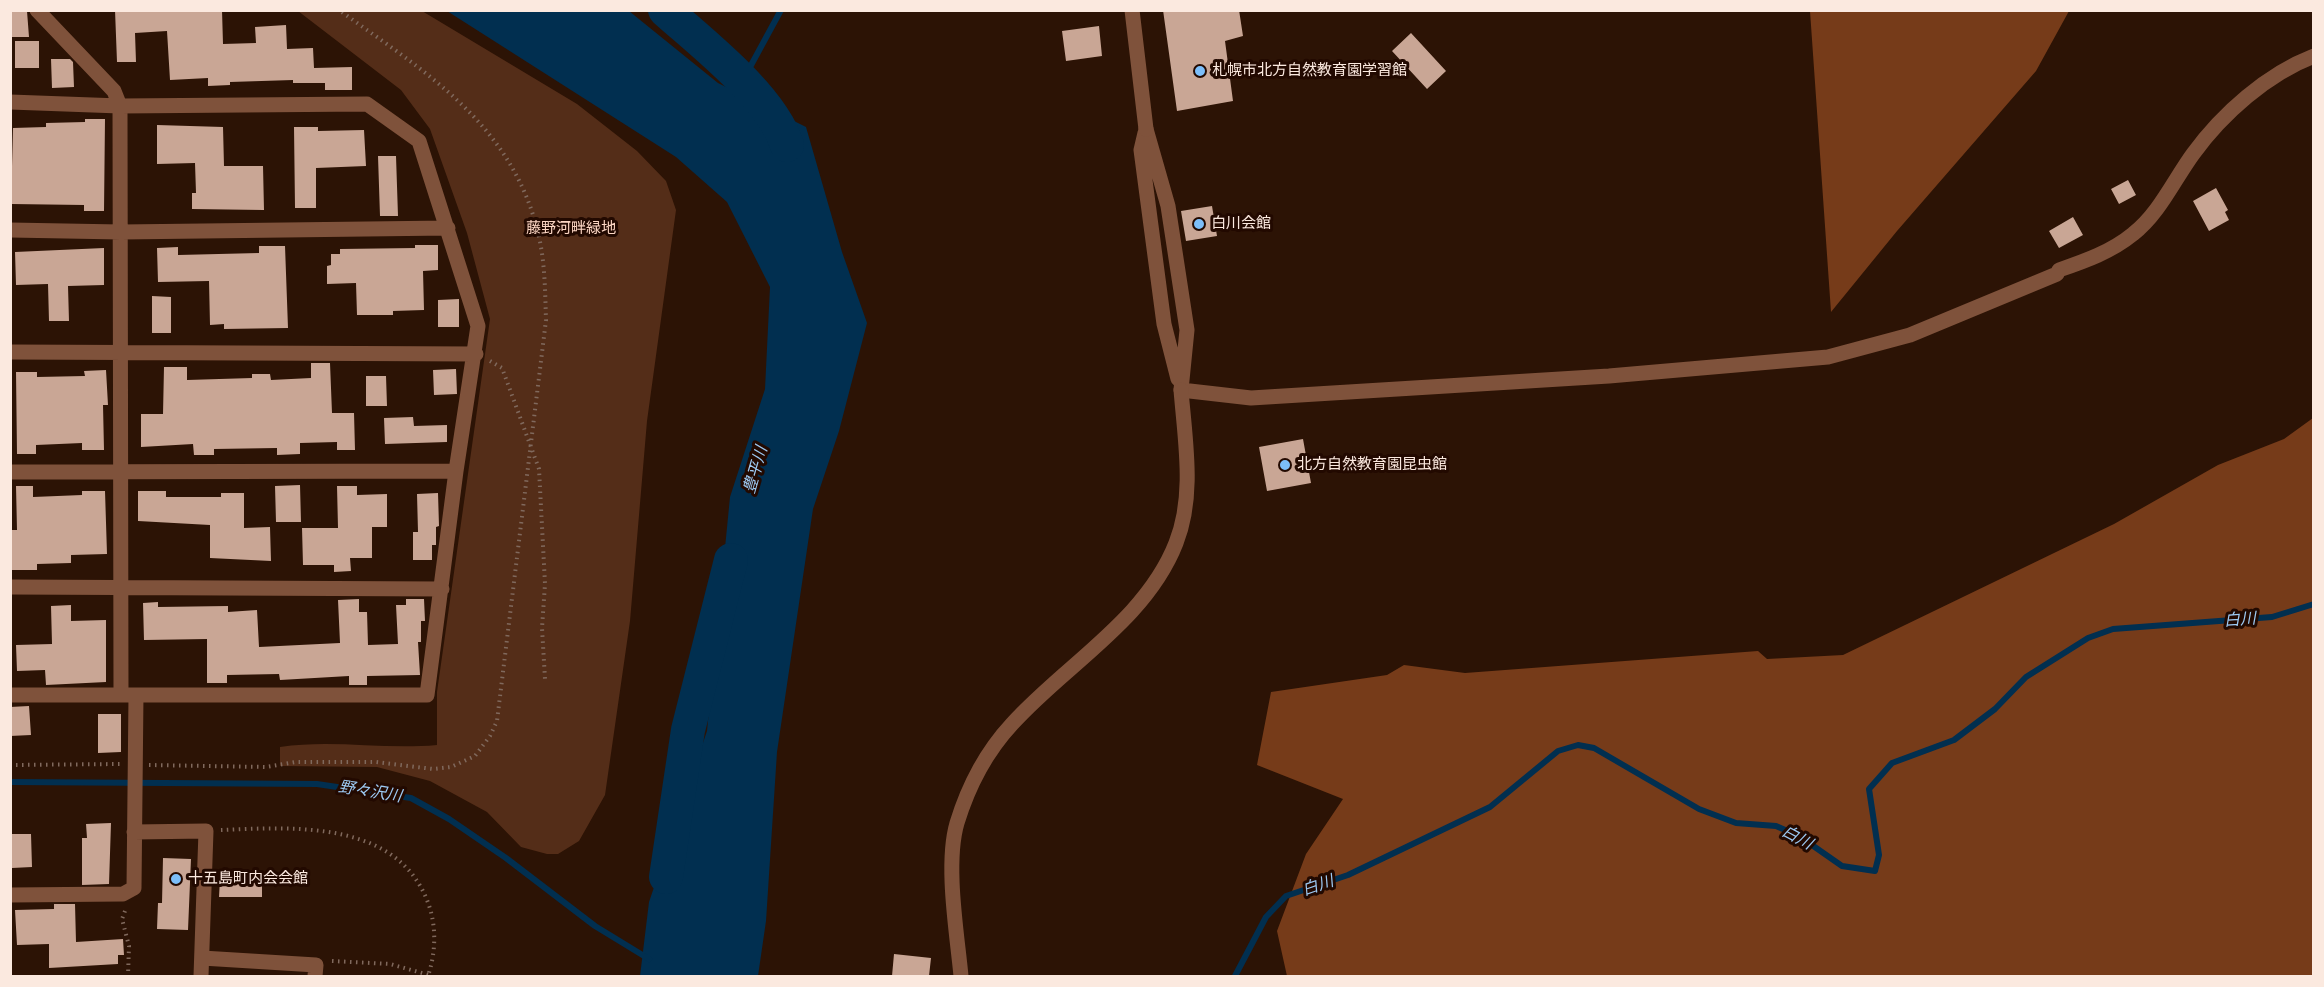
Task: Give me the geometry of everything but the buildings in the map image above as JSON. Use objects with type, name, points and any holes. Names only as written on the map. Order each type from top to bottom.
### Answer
[{"type":"street","points":[[10,895],[123,894],[134,888],[136,766],[122,588],[123,352],[120,106],[114,91],[37,10]]},
{"type":"street","points":[[961,976],[952,883],[957,825],[977,772],[1010,725],[1117,628],[1164,567],[1176,541],[1188,483],[1181,390],[1187,330],[1168,206],[1146,129],[1132,10]]},
{"type":"street","points":[[1181,390],[1251,398],[1609,376],[1828,357],[1910,335],[2057,274],[2059,270],[2101,255],[2134,234],[2161,202],[2194,152],[2228,114],[2252,93],[2299,62],[2313,56]]},
{"type":"street","points":[[10,102],[120,106],[368,104],[419,141],[478,326],[476,354],[456,471],[427,695],[10,695]]},
{"type":"street","points":[[1146,129],[1141,150],[1164,324],[1181,390]]},
{"type":"street","points":[[10,230],[121,232],[448,228]]},
{"type":"street","points":[[10,352],[476,354]]},
{"type":"street","points":[[10,472],[456,471]]},
{"type":"street","points":[[10,587],[442,589]]},
{"type":"street","points":[[135,825],[206,831],[201,976]]},
{"type":"street","points":[[202,958],[316,971]]},
{"type":"path","points":[[476,354],[502,368],[539,469],[545,584],[542,628],[545,680]]},
{"type":"path","points":[[10,765],[136,766]]},
{"type":"path","points":[[206,831],[330,831],[370,841],[403,863],[423,890],[432,913],[435,947],[428,976],[390,964],[331,961],[316,971]]},
{"type":"path","points":[[129,976],[129,946],[122,919],[131,890]]},
{"type":"green space","name":"藤野河畔緑地","points":[[298,11],[422,11],[577,104],[637,151],[666,181],[676,210],[647,421],[630,621],[605,795],[579,841],[558,854],[547,854],[521,847],[487,812],[430,781],[377,767],[280,766],[280,747],[319,744],[437,745],[437,692],[490,319],[467,233],[430,129],[401,90]]},
{"type":"shaded area","points":[[1810,11],[2069,11],[2036,71],[1897,231],[1831,312]]},
{"type":"shaded area","points":[[2313,418],[2313,976],[1287,976],[1277,931],[1306,854],[1343,799],[1257,765],[1271,692],[1387,675],[1404,665],[1465,673],[1758,651],[1767,659],[1843,655],[2114,524],[2218,465],[2284,439]]},
{"type":"water","points":[[447,11],[629,11],[718,83],[806,127],[842,252],[867,323],[839,431],[813,509],[777,752],[766,921],[758,976],[640,976],[649,902],[707,731],[730,497],[765,389],[770,287],[727,202],[676,157]]},
{"type":"waterway","name":"豊平川","points":[[665,10],[751,90],[767,108],[787,145]]},
{"type":"waterway","points":[[743,80],[781,10]]},
{"type":"waterway","name":"豊平川","points":[[666,877],[688,730],[731,560]]},
{"type":"waterway","name":"白川","points":[[1235,976],[1266,917],[1286,896],[1348,875],[1490,807],[1558,751],[1578,745],[1594,748],[1699,809],[1736,823],[1776,826],[1799,836],[1842,866],[1875,871],[1879,855],[1869,789],[1892,763],[1954,740],[1995,709],[2026,677],[2088,638],[2113,629],[2272,617],[2314,604]]},
{"type":"waterway","name":"野々沢川","points":[[10,782],[317,784],[411,798],[449,819],[506,858],[595,926],[649,959]]},
{"type":"place","name":"札幌市北方自然教育園学習館","points":[[1200,71]]},
{"type":"place","name":"白川会館","points":[[1199,224]]},
{"type":"place","name":"北方自然教育園昆虫館","points":[[1285,465]]},
{"type":"place","name":"十五島町内会会館","points":[[176,879]]}]
